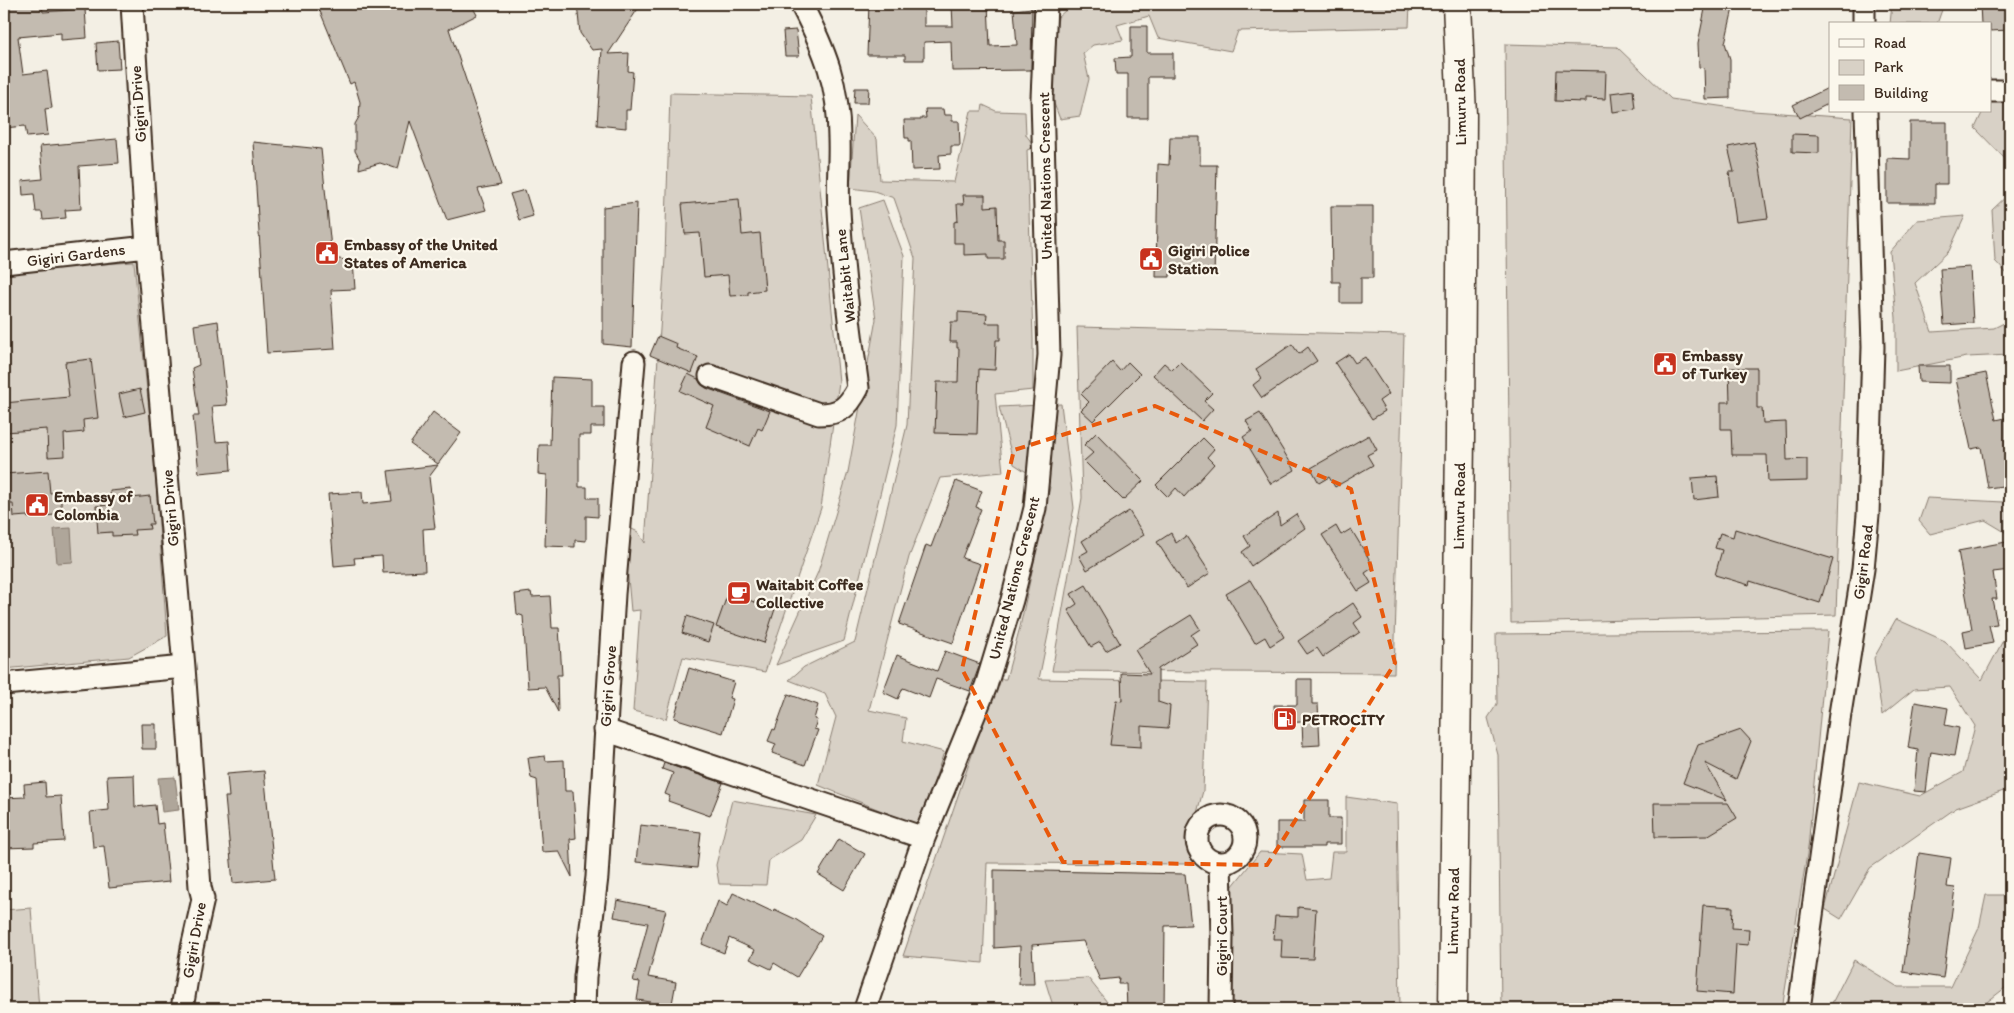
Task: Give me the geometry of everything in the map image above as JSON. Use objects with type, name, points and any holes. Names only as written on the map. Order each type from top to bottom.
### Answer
[{"type":"main road","name":"Limuru Road","points":[[1453,1009],[1462,134],[1457,4]]},
{"type":"street","name":"Gigiri Drive","points":[[132,4],[147,247],[184,667],[200,887],[203,899],[192,948],[182,1009]]},
{"type":"street","name":"Waitabit Lane","points":[[710,376],[819,414],[833,414],[849,404],[858,388],[838,209],[839,136],[837,102],[833,77],[825,52],[801,4]]},
{"type":"street","name":"United Nations Crescent","points":[[865,1009],[924,838],[986,686],[1012,600],[1035,508],[1048,355],[1042,98],[1046,4]]},
{"type":"street","points":[[1864,4],[1864,22]]},
{"type":"street","points":[[1992,91],[2010,91]]},
{"type":"street","name":"Gigiri Road","points":[[1799,1009],[1840,714],[1863,569],[1868,516],[1873,347],[1866,112]]},
{"type":"street","name":"Gigiri Gardens","points":[[4,263],[147,247]]},
{"type":"street","name":"Gigiri Grove","points":[[584,1009],[585,977],[597,877],[614,594],[634,362]]},
{"type":"street","points":[[4,684],[184,667]]},
{"type":"street","points":[[605,730],[924,838]]},
{"type":"street","name":"Gigiri Court","points":[[1220,864],[1222,936],[1221,1009]]},
{"type":"highlighted area","points":[[1155,406],[1351,489],[1395,663],[1267,865],[1063,862],[962,669],[1014,450]]},
{"type":"green space","points":[[1067,4],[1410,4],[1409,27],[1238,31],[1231,51],[1158,38],[1149,16],[1117,25],[1123,40],[1093,45],[1083,53],[1089,79],[1080,116],[1060,119],[1049,91],[1058,17],[1066,10]]},
{"type":"green space","points":[[1892,4],[1944,4],[1938,22],[1890,22]]},
{"type":"green space","points":[[1505,44],[1617,47],[1671,99],[1753,111],[1852,118],[1836,615],[1511,623]]},
{"type":"green space","points":[[1997,79],[2010,84],[2010,164],[1975,128],[1983,112],[1992,112],[1992,90]]},
{"type":"green space","points":[[670,93],[811,96],[839,382],[821,508],[765,672],[683,657],[666,719],[633,711],[640,610],[631,611],[627,567],[628,527],[638,532],[645,543],[665,258]]},
{"type":"green space","points":[[983,105],[996,111],[1025,112],[1026,135],[1035,147],[1027,150],[1033,390],[995,394],[1003,472],[940,478],[909,557],[869,710],[906,718],[903,741],[944,752],[919,826],[818,785],[836,717],[825,694],[789,680],[804,667],[855,642],[907,425],[915,258],[894,198],[874,191],[850,188],[855,115],[877,139],[880,180],[954,182],[971,111],[982,111]]},
{"type":"green space","points":[[2010,193],[2010,277],[1995,261],[1992,210]]},
{"type":"green space","points":[[883,200],[904,256],[897,425],[844,641],[776,665],[818,572],[848,472],[876,319],[859,208]]},
{"type":"green space","points":[[1965,216],[1949,251],[1915,283],[1932,332],[1994,328],[2010,320],[2010,355],[1967,357],[1896,371],[1896,318],[1890,252],[1917,220]]},
{"type":"green space","points":[[134,262],[155,469],[167,636],[129,657],[4,669],[4,271]]},
{"type":"green space","points":[[1077,327],[1404,335],[1394,673],[1052,671],[1082,498]]},
{"type":"green space","points":[[1061,404],[1074,508],[1039,679],[1207,682],[1203,791],[1189,842],[1194,864],[987,863],[983,963],[903,956],[998,679],[1006,679],[1020,627],[1050,487],[1014,464],[999,407]]},
{"type":"green space","points":[[2010,497],[2010,535],[1985,520],[1930,534],[1919,521],[1927,498],[2003,502]]},
{"type":"green space","points":[[1896,619],[1945,641],[1982,680],[2007,633],[2010,633],[2010,852],[2007,853],[2009,789],[1956,808],[1870,868],[1841,919],[1825,909],[1859,782],[1920,796],[1963,772],[1975,726],[1950,687],[1914,689],[1882,715],[1874,658]]},
{"type":"green space","points":[[1828,631],[1808,848],[1782,1009],[1501,1009],[1498,755],[1488,718],[1497,704],[1496,634]]},
{"type":"green space","points":[[1346,797],[1397,804],[1400,1009],[1231,1009],[1232,887],[1260,852],[1302,854],[1307,880],[1329,878],[1332,852],[1346,852]]},
{"type":"green space","points":[[732,800],[816,815],[801,840],[769,860],[766,885],[719,884],[716,865]]},
{"type":"green space","points":[[1986,895],[2010,895],[2010,984],[1978,1009],[1829,1009],[1854,960],[1898,987],[1951,987],[1979,928]]},
{"type":"green space","points":[[31,908],[39,1009],[4,1009],[4,910]]},
{"type":"green space","points":[[1088,978],[1107,1002],[1108,1009],[1054,1009],[1045,980]]},
{"type":"shaded area","points":[[71,528],[73,562],[57,563],[54,529]]},
{"type":"shaded area","points":[[175,777],[179,810],[162,812],[158,778]]},
{"type":"building","points":[[4,4],[42,4],[43,12],[85,9],[87,38],[61,40],[61,33],[18,37],[23,74],[47,71],[52,108],[45,109],[48,135],[27,137],[25,126],[4,128]]},
{"type":"building","points":[[317,4],[471,4],[477,15],[449,29],[501,185],[478,189],[486,210],[447,220],[410,121],[398,169],[380,163],[359,169],[360,160],[355,151],[355,124],[359,117],[360,102],[354,82],[350,84]]},
{"type":"building","points":[[577,4],[641,4],[608,54],[629,53],[628,71],[633,72],[630,110],[626,110],[626,128],[597,125],[602,49],[592,50],[580,33]]},
{"type":"building","points":[[869,4],[884,4],[884,7],[924,7],[924,26],[953,26],[952,5],[988,4],[990,46],[1017,45],[1014,10],[1032,8],[1031,70],[952,71],[951,41],[924,42],[924,60],[905,60],[905,55],[867,55]]},
{"type":"building","points":[[1706,4],[1734,4],[1725,43],[1730,59],[1730,98],[1705,99],[1704,68],[1699,67],[1698,43]]},
{"type":"building","points":[[1980,4],[2008,4],[2009,30],[1992,31],[1992,22],[1981,22]]},
{"type":"building","points":[[1131,26],[1147,26],[1147,53],[1173,53],[1173,77],[1148,77],[1148,118],[1128,118],[1128,74],[1116,74],[1115,58],[1131,57]]},
{"type":"building","points":[[796,30],[799,56],[785,56],[783,31]]},
{"type":"building","points":[[118,41],[120,69],[98,70],[96,43]]},
{"type":"building","points":[[1556,70],[1606,71],[1605,99],[1586,98],[1586,102],[1555,101]]},
{"type":"building","points":[[1829,87],[1829,104],[1800,118],[1793,105]]},
{"type":"building","points":[[855,88],[869,88],[868,103],[854,103]]},
{"type":"building","points":[[1633,90],[1635,109],[1613,112],[1611,93]]},
{"type":"building","points":[[925,109],[943,109],[944,115],[952,115],[952,121],[959,121],[960,146],[951,146],[951,154],[939,155],[940,169],[912,170],[911,141],[909,141],[909,138],[905,138],[904,120],[921,120],[921,118],[926,118]]},
{"type":"building","points":[[1910,122],[1947,122],[1947,184],[1935,184],[1935,203],[1887,203],[1887,158],[1910,159]]},
{"type":"building","points":[[1792,134],[1819,135],[1819,153],[1792,152]]},
{"type":"building","points":[[1170,137],[1200,137],[1200,165],[1217,165],[1214,276],[1170,274],[1170,277],[1156,277],[1158,164],[1169,165]]},
{"type":"building","points":[[117,139],[119,163],[79,166],[81,209],[65,210],[66,218],[43,220],[42,212],[36,212],[34,194],[23,195],[22,181],[43,179],[40,146]]},
{"type":"building","points":[[253,142],[321,149],[332,258],[353,261],[355,289],[331,290],[335,349],[267,353]]},
{"type":"building","points":[[1754,142],[1768,218],[1736,222],[1729,172],[1734,172],[1728,147]]},
{"type":"building","points":[[525,190],[533,216],[519,220],[510,194]]},
{"type":"building","points":[[963,195],[985,195],[985,207],[997,206],[998,240],[1004,240],[1004,259],[988,259],[988,254],[964,255],[964,243],[954,243],[954,222],[958,221],[957,204],[964,204]]},
{"type":"building","points":[[739,199],[742,235],[760,233],[765,290],[748,292],[748,295],[730,296],[728,275],[704,277],[700,233],[685,234],[682,204]]},
{"type":"building","points":[[637,203],[632,347],[603,344],[603,207]]},
{"type":"building","points":[[1331,206],[1373,206],[1373,278],[1361,278],[1361,303],[1340,303],[1340,282],[1332,282]]},
{"type":"building","points":[[1970,267],[1973,323],[1944,325],[1940,269]]},
{"type":"building","points":[[958,312],[987,314],[986,323],[1000,323],[1000,340],[996,340],[995,370],[979,369],[977,434],[935,433],[937,382],[958,382],[959,348],[957,348],[957,342],[950,342],[951,322],[958,322]]},
{"type":"building","points":[[218,321],[227,405],[212,406],[216,442],[229,441],[231,470],[199,473],[193,416],[199,416],[192,368],[199,365],[194,325]]},
{"type":"building","points":[[658,336],[677,344],[676,348],[698,357],[692,373],[650,355]]},
{"type":"building","points":[[1292,344],[1299,354],[1308,347],[1317,361],[1262,398],[1253,385],[1262,378],[1256,369]]},
{"type":"building","points":[[1349,354],[1355,363],[1365,357],[1389,394],[1379,401],[1385,411],[1372,419],[1335,363]]},
{"type":"building","points":[[91,359],[98,418],[83,420],[84,432],[64,434],[65,456],[48,457],[47,429],[5,432],[4,403],[69,397],[65,362]]},
{"type":"building","points":[[1112,362],[1120,371],[1128,362],[1140,374],[1093,421],[1081,410],[1089,402],[1081,394]]},
{"type":"building","points":[[1180,362],[1212,393],[1204,401],[1213,409],[1202,421],[1153,375],[1164,363],[1172,370]]},
{"type":"building","points":[[1918,366],[1950,366],[1950,383],[1919,382]]},
{"type":"building","points":[[1729,368],[1757,368],[1757,408],[1762,408],[1763,423],[1786,422],[1787,460],[1807,459],[1807,481],[1768,482],[1767,455],[1732,455],[1731,429],[1721,429],[1721,402],[1730,402]]},
{"type":"building","points":[[1986,373],[1996,420],[2010,417],[2010,485],[1988,488],[1981,447],[1971,449],[1956,379]]},
{"type":"building","points":[[688,374],[698,379],[706,388],[770,411],[762,430],[758,428],[750,446],[706,427],[714,406],[680,391]]},
{"type":"building","points":[[552,377],[592,379],[592,407],[604,407],[604,427],[591,427],[591,435],[579,435],[579,487],[587,487],[587,498],[598,498],[598,517],[586,516],[586,541],[575,540],[575,547],[545,546],[547,475],[538,474],[539,445],[550,445]]},
{"type":"building","points":[[140,389],[145,412],[124,417],[119,394]]},
{"type":"building","points":[[433,412],[461,433],[438,464],[410,444]]},
{"type":"building","points":[[1260,413],[1295,470],[1271,484],[1243,437],[1252,431],[1246,421]]},
{"type":"building","points":[[1096,433],[1143,481],[1123,500],[1084,461],[1093,453],[1084,445]]},
{"type":"building","points":[[1369,435],[1377,450],[1367,455],[1373,465],[1335,487],[1329,477],[1319,483],[1311,468]]},
{"type":"building","points":[[1203,438],[1214,449],[1207,457],[1214,464],[1184,497],[1176,488],[1168,497],[1156,485]]},
{"type":"building","points":[[438,465],[429,477],[435,528],[423,529],[425,571],[383,573],[382,556],[354,558],[355,564],[334,566],[328,494],[362,492],[363,504],[392,501],[388,471]]},
{"type":"building","points":[[48,471],[50,493],[60,492],[62,514],[28,518],[27,516],[14,517],[13,504],[4,504],[4,474]]},
{"type":"building","points":[[1717,476],[1719,497],[1694,500],[1692,478]]},
{"type":"building","points":[[956,481],[982,491],[976,507],[981,509],[962,558],[980,564],[953,643],[899,624],[926,545],[931,547]]},
{"type":"building","points":[[131,489],[132,498],[150,496],[153,524],[149,524],[150,529],[134,530],[135,535],[112,536],[112,532],[98,533],[96,506],[111,505],[110,491]]},
{"type":"building","points":[[1129,511],[1144,535],[1087,570],[1079,556],[1088,551],[1082,541]]},
{"type":"building","points":[[1278,513],[1280,525],[1296,514],[1305,528],[1251,566],[1242,552],[1250,546],[1244,536]]},
{"type":"building","points":[[1336,526],[1341,535],[1351,529],[1374,567],[1365,573],[1371,583],[1358,591],[1322,535]]},
{"type":"building","points":[[1735,529],[1833,559],[1820,603],[1750,581],[1749,585],[1715,575],[1722,550],[1715,548],[1720,533],[1733,537]]},
{"type":"building","points":[[1171,533],[1176,543],[1186,536],[1210,573],[1187,588],[1157,542]]},
{"type":"building","points":[[2006,542],[2010,570],[1993,572],[1997,599],[1992,599],[1997,624],[1989,625],[1993,643],[1966,648],[1963,631],[1972,629],[1958,551]]},
{"type":"building","points":[[1250,580],[1284,637],[1270,646],[1265,637],[1255,643],[1226,594]]},
{"type":"building","points":[[1086,585],[1120,643],[1106,651],[1100,642],[1091,647],[1068,610],[1077,604],[1071,594]]},
{"type":"building","points":[[531,592],[532,597],[550,596],[552,628],[559,628],[562,675],[557,675],[558,712],[545,687],[528,688],[523,616],[517,614],[515,594]]},
{"type":"building","points":[[728,593],[775,609],[764,643],[716,627]]},
{"type":"building","points":[[1353,603],[1362,617],[1354,623],[1360,632],[1323,657],[1317,648],[1307,654],[1298,641]]},
{"type":"building","points":[[1191,615],[1200,629],[1191,635],[1197,644],[1158,669],[1158,702],[1170,706],[1168,728],[1141,726],[1141,747],[1110,745],[1116,700],[1122,701],[1121,673],[1150,674],[1135,650]]},
{"type":"building","points":[[687,616],[714,625],[708,642],[682,633]]},
{"type":"building","points":[[945,651],[980,664],[970,691],[936,679],[929,698],[903,688],[898,699],[883,692],[897,655],[937,671]]},
{"type":"building","points":[[689,668],[734,682],[729,698],[733,699],[723,733],[674,718]]},
{"type":"building","points":[[1297,679],[1312,679],[1312,704],[1318,704],[1320,745],[1303,746],[1302,722],[1275,723],[1274,705],[1297,705]]},
{"type":"building","points":[[788,694],[818,705],[814,719],[817,720],[814,729],[818,730],[805,765],[772,753],[776,744],[768,741],[773,729],[775,730]]},
{"type":"building","points":[[1915,702],[1948,708],[1945,725],[1959,728],[1954,756],[1931,752],[1926,792],[1914,791],[1918,750],[1908,748]]},
{"type":"building","points":[[141,724],[156,724],[156,749],[142,749]]},
{"type":"building","points":[[1741,730],[1751,741],[1736,779],[1705,763],[1727,800],[1683,783],[1698,745]]},
{"type":"building","points":[[545,756],[546,761],[564,760],[565,791],[573,791],[576,838],[570,839],[572,877],[559,851],[542,852],[537,780],[531,778],[528,758]]},
{"type":"building","points":[[664,763],[723,783],[710,816],[668,801],[670,796],[665,794],[673,773],[662,769]]},
{"type":"building","points":[[264,771],[275,879],[233,883],[225,797],[229,797],[227,774]]},
{"type":"building","points":[[134,775],[135,807],[155,805],[157,824],[163,823],[169,882],[109,888],[104,846],[93,847],[90,812],[109,810],[107,776]]},
{"type":"building","points":[[45,782],[46,797],[61,796],[64,841],[34,843],[34,847],[4,848],[4,798],[25,797],[24,784]]},
{"type":"building","points":[[1304,800],[1329,800],[1329,818],[1341,818],[1341,844],[1324,844],[1324,847],[1277,847],[1277,822],[1304,822]]},
{"type":"building","points":[[1654,803],[1728,803],[1737,818],[1707,836],[1655,837]]},
{"type":"building","points":[[640,825],[701,832],[697,868],[636,862]]},
{"type":"building","points":[[839,839],[865,854],[844,890],[818,874]]},
{"type":"building","points":[[1919,853],[1951,858],[1947,887],[1955,888],[1943,978],[1903,972]]},
{"type":"building","points":[[994,870],[1185,874],[1191,925],[1165,926],[1164,1009],[1127,1009],[1126,984],[1118,984],[1119,978],[1100,980],[1083,941],[1032,945],[1034,984],[1019,984],[1020,946],[994,948]]},
{"type":"building","points":[[733,893],[773,912],[774,909],[795,919],[822,936],[797,977],[774,963],[771,969],[750,959],[755,950],[729,938],[724,953],[702,944],[718,901],[727,906]]},
{"type":"building","points":[[617,900],[666,910],[648,977],[676,982],[671,1009],[650,1007],[651,1002],[637,1000],[640,982],[633,981],[648,923],[614,917]]},
{"type":"building","points":[[1703,905],[1733,907],[1732,928],[1749,929],[1748,945],[1736,944],[1733,994],[1697,991]]},
{"type":"building","points":[[1298,907],[1316,909],[1313,959],[1281,958],[1282,939],[1273,939],[1275,916],[1298,917]]},
{"type":"place","name":"Embassy of the United States of America","points":[[327,253]]},
{"type":"place","name":"Gigiri Police Station","points":[[1151,259]]},
{"type":"place","name":"Embassy of Turkey","points":[[1665,364]]},
{"type":"place","name":"Embassy of Colombia","points":[[37,505]]},
{"type":"place","name":"Waitabit Coffee Collective","points":[[739,593]]},
{"type":"place","name":"PETROCITY","points":[[1285,719]]}]
